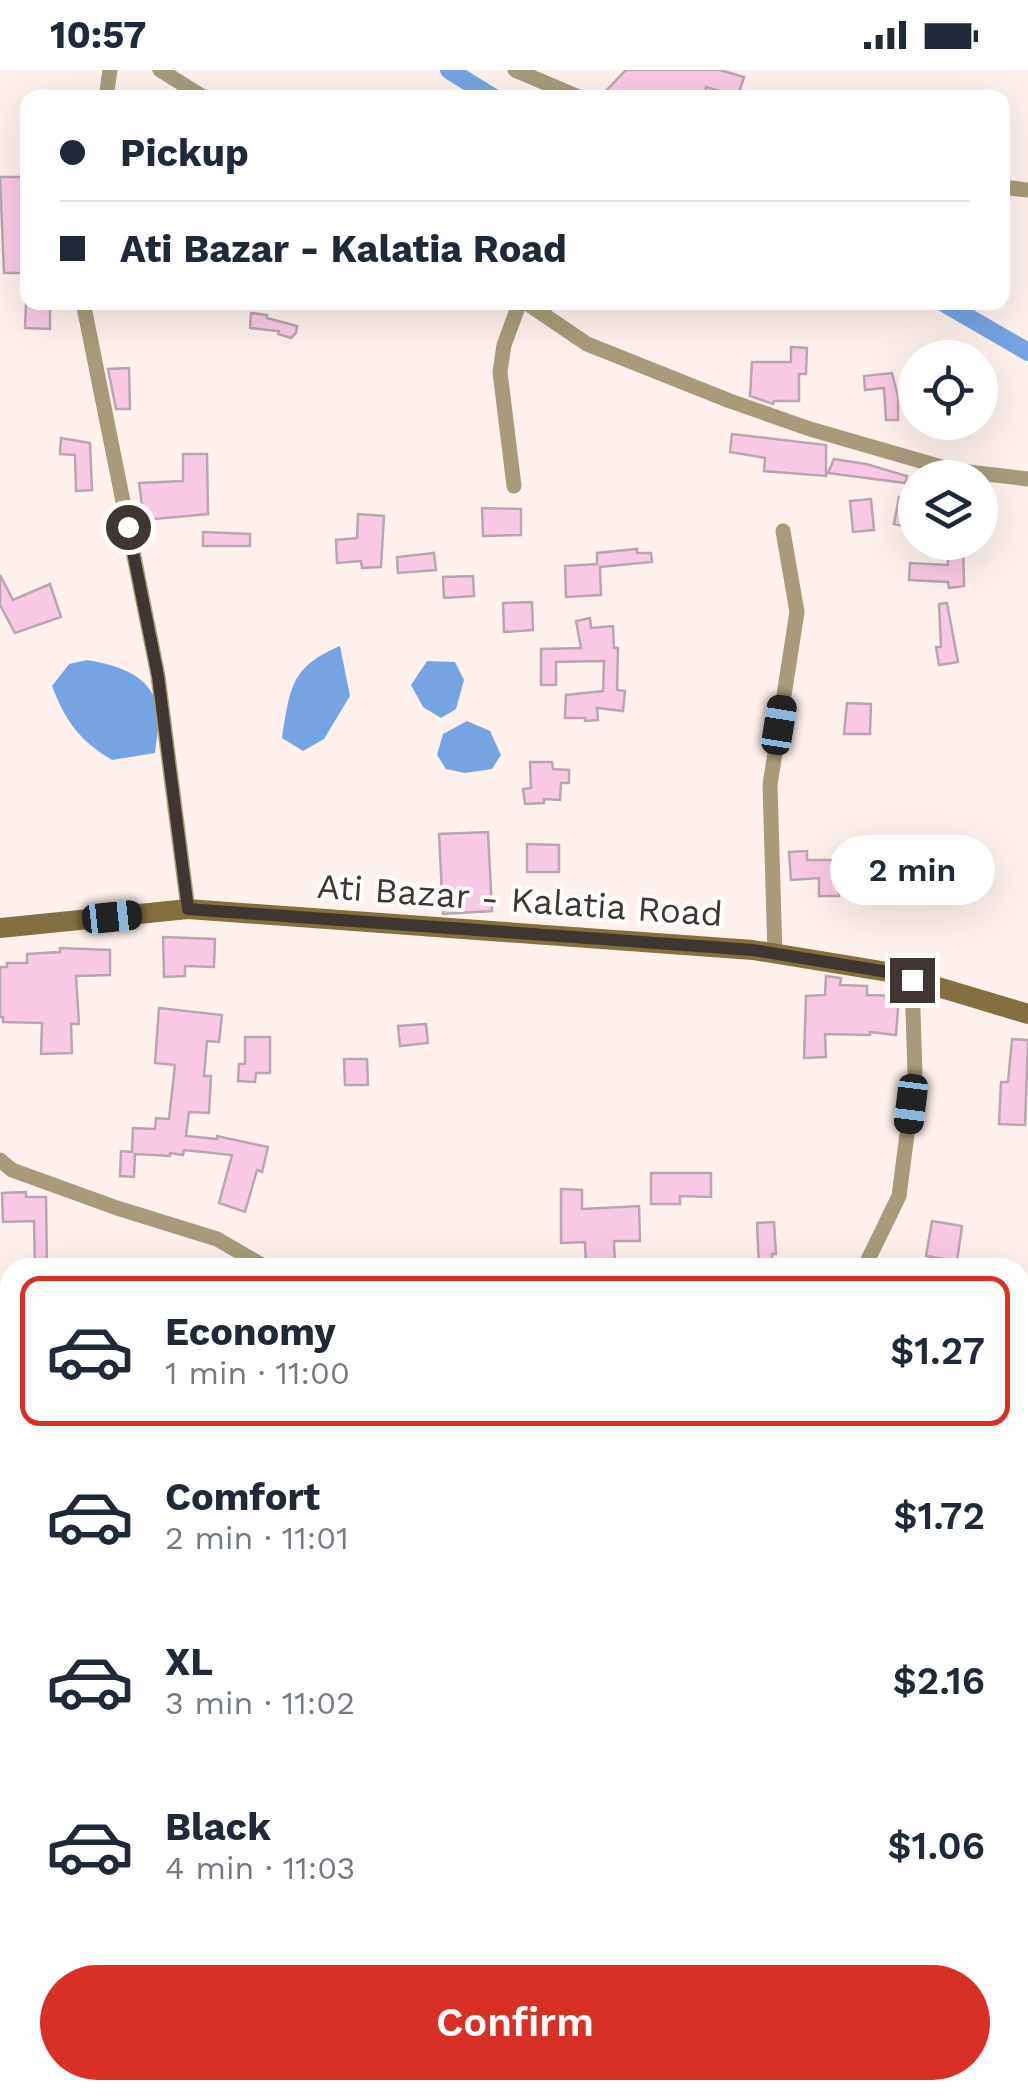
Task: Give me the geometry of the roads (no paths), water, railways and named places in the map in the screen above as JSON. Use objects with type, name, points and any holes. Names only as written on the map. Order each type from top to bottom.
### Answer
[{"type":"main road","name":"Ati Bazar - Kalatia Road","points":[[0,928],[188,909],[775,954],[888,972],[1028,1014]]},
{"type":"street","points":[[160,70],[192,90]]},
{"type":"street","points":[[514,70],[562,90]]},
{"type":"street","points":[[85,310],[158,676],[188,909]]},
{"type":"street","points":[[514,486],[500,372],[504,344],[519,310]]},
{"type":"street","points":[[534,310],[587,344],[762,412],[952,470],[1028,479]]},
{"type":"street","points":[[775,954],[770,785],[798,612],[783,531]]},
{"type":"street","points":[[869,1258],[899,1196],[915,1073],[912,980]]},
{"type":"street","points":[[4,1166],[218,1240],[250,1258]]},
{"type":"water","points":[[340,646],[350,696],[324,739],[303,751],[282,738],[291,693],[311,662]]},
{"type":"water","points":[[87,660],[122,669],[149,689],[158,717],[155,753],[112,760],[75,729],[52,686],[69,664]]},
{"type":"water","points":[[427,661],[455,662],[464,680],[456,709],[441,718],[423,707],[411,685]]},
{"type":"water","points":[[467,721],[490,731],[501,755],[492,769],[465,773],[446,769],[437,755],[443,734]]},
{"type":"waterway","points":[[449,70],[481,90]]},
{"type":"waterway","points":[[956,310],[1028,352]]}]
